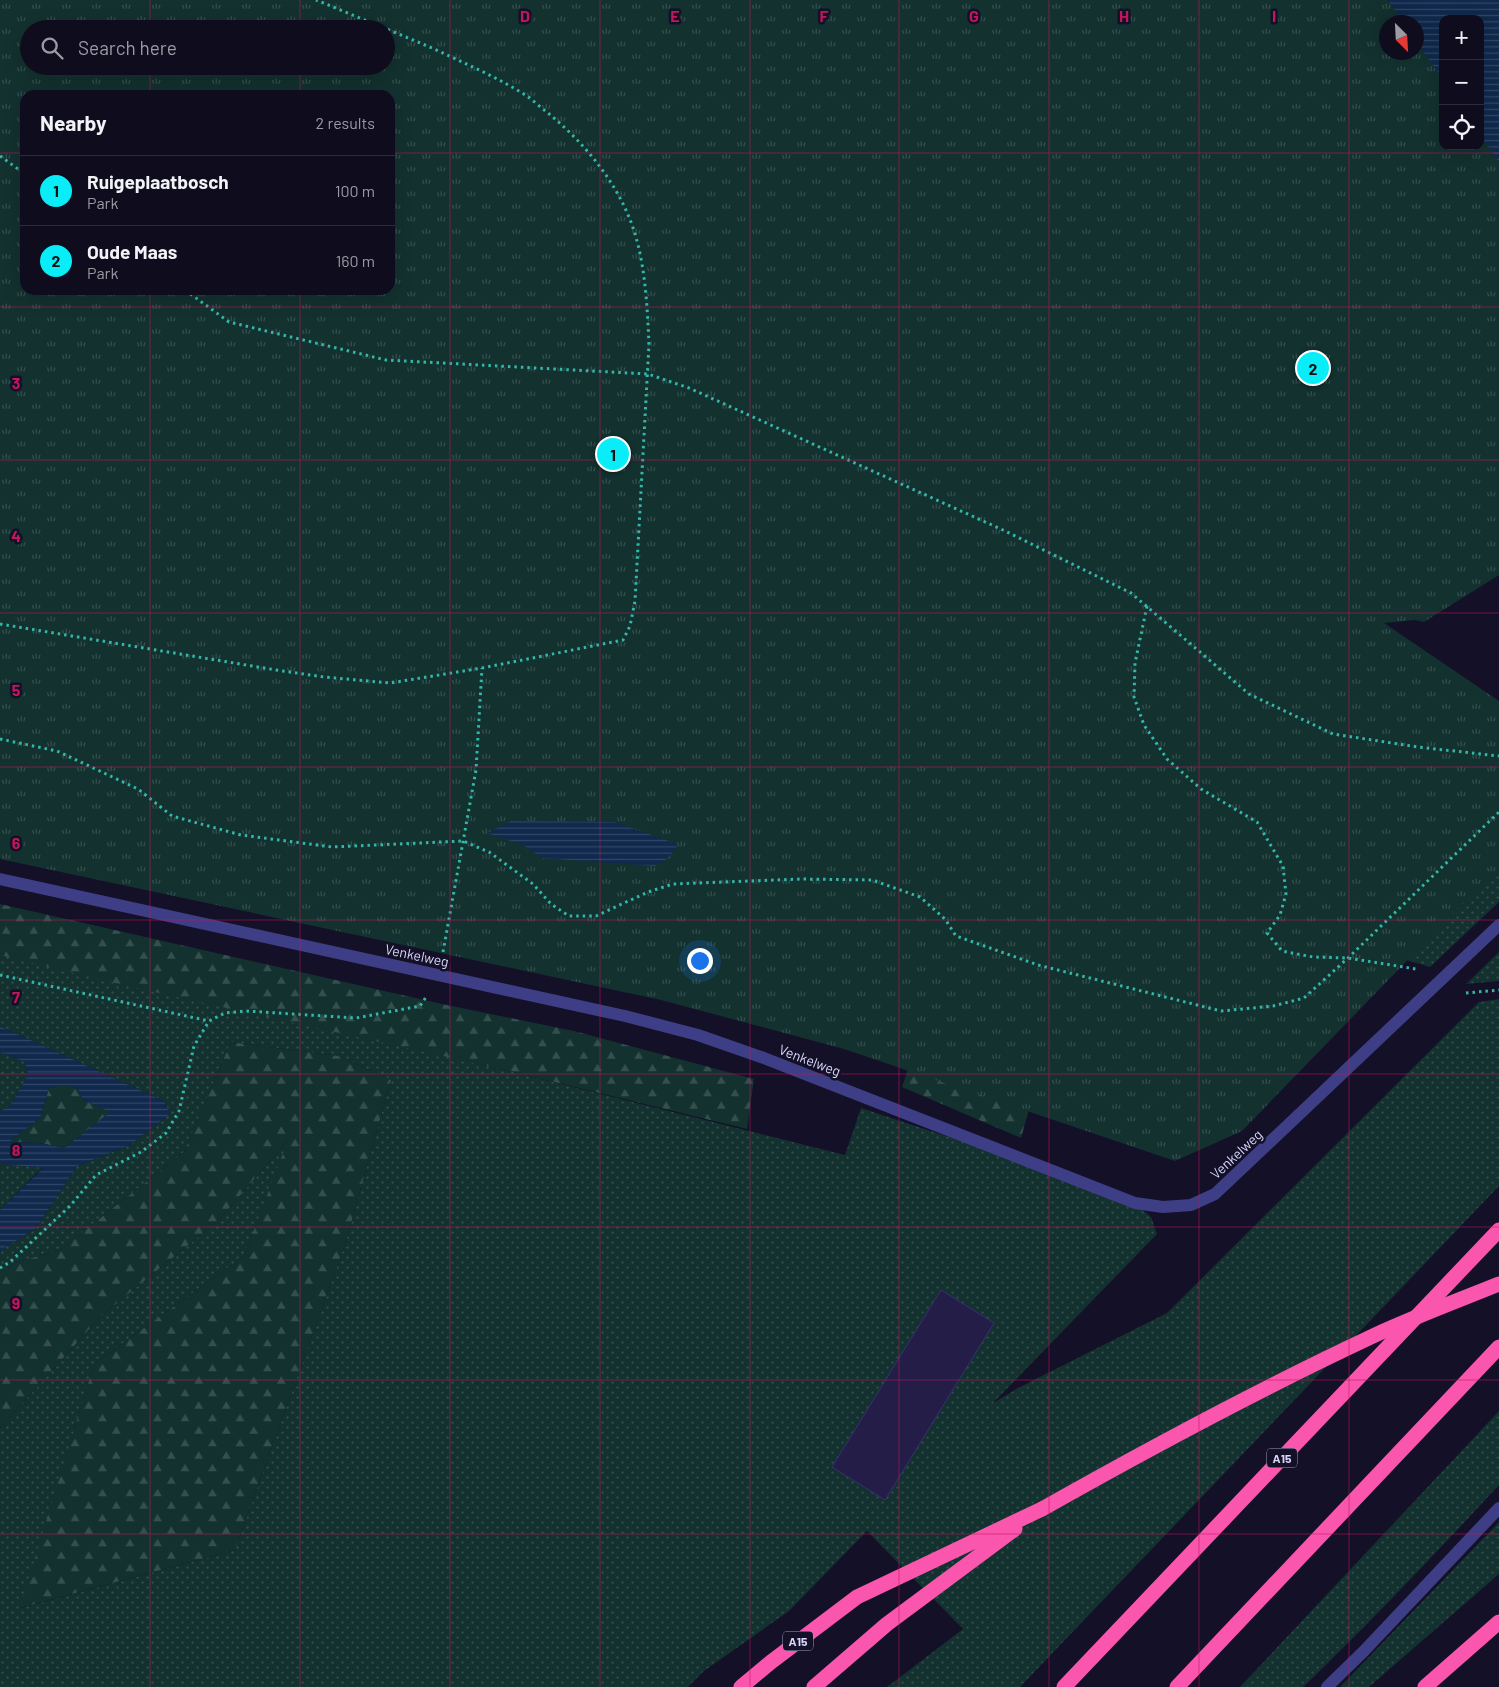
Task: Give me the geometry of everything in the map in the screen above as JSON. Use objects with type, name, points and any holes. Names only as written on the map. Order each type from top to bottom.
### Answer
[{"type":"highway","name":"A15","points":[[1064,1687],[1499,1230]]},
{"type":"highway","name":"A15","points":[[741,1687],[857,1597],[1042,1509],[1147,1450],[1264,1389],[1374,1335],[1499,1284]]},
{"type":"highway","points":[[1177,1687],[1499,1347]]},
{"type":"highway","name":"A15","points":[[814,1687],[887,1624],[1042,1509]]},
{"type":"highway","points":[[1425,1687],[1499,1622]]},
{"type":"street","name":"Venkelweg","points":[[0,879],[625,1016],[698,1035],[773,1062],[1135,1203],[1163,1207],[1191,1205],[1215,1194],[1437,986],[1499,925]]},
{"type":"street","points":[[1327,1687],[1364,1651],[1499,1508]]},
{"type":"path","points":[[316,0],[366,20]]},
{"type":"path","points":[[0,624],[324,677],[390,683],[482,668],[623,640],[630,626],[636,602],[649,344],[647,310],[637,242],[630,217],[598,164],[564,126],[528,97],[470,65],[395,32]]},
{"type":"path","points":[[0,156],[20,170]]},
{"type":"path","points":[[192,295],[229,322],[386,360],[648,374],[690,388],[1003,530],[1131,593],[1249,694],[1333,734],[1418,747],[1499,756]]},
{"type":"path","points":[[1147,605],[1135,663],[1134,680],[1134,697],[1144,725],[1167,759],[1201,789],[1257,822],[1283,866],[1286,894],[1280,915],[1267,933],[1282,952],[1314,958],[1348,958],[1418,970],[1437,986]]},
{"type":"path","points":[[0,1268],[10,1262],[70,1206],[96,1175],[141,1152],[166,1133],[179,1111],[194,1046],[209,1021],[225,1013],[246,1011],[356,1018],[420,1006],[438,975],[463,841],[476,770],[482,668]]},
{"type":"path","points":[[0,739],[57,751],[138,789],[172,816],[242,835],[332,847],[463,841],[489,852],[533,884],[551,904],[569,916],[596,916],[648,892],[673,884],[801,879],[872,880],[920,897],[945,920],[956,936],[1038,964],[1221,1011],[1273,1006],[1304,998],[1499,812]]},
{"type":"path","points":[[0,975],[209,1021]]},
{"type":"green space","points":[[0,0],[1388,0],[1399,15],[1379,15],[1379,60],[1424,60],[1424,51],[1439,73],[1439,150],[1484,150],[1484,140],[1499,161],[1499,575],[1424,622],[1414,620],[1384,623],[1499,701],[1499,871],[1463,903],[1242,1131],[1175,1161],[844,1049],[661,1000],[0,859]]},
{"type":"green space","points":[[1499,820],[1499,902],[1430,967],[1393,956]]},
{"type":"green space","points":[[0,904],[442,1004],[574,1031],[754,1079],[747,1129],[497,1068],[128,986],[0,955]]},
{"type":"green space","points":[[0,952],[497,1068],[845,1155],[861,1108],[1088,1183],[1139,1207],[1151,1217],[1157,1234],[993,1403],[1018,1388],[1167,1313],[1479,1002],[1499,999],[1499,1186],[1020,1687],[887,1687],[963,1629],[867,1531],[789,1611],[704,1671],[688,1687],[0,1687],[0,1428],[101,1316],[219,1220],[289,1139],[244,1256],[94,1364],[21,1608],[235,1550],[346,1241],[391,1080],[339,1056],[231,1042],[184,1152],[60,1250],[0,1267],[0,1251],[36,1228],[77,1166],[130,1145],[170,1114],[164,1101],[0,1026]]},
{"type":"green space","points":[[1499,952],[1499,981],[1466,984]]},
{"type":"green space","points":[[231,1042],[339,1056],[391,1080],[346,1241],[235,1550],[20,1608],[94,1364],[244,1256],[288,1140],[219,1220],[101,1316],[0,1428],[0,1267],[60,1250],[184,1152]]},
{"type":"green space","points":[[0,1052],[25,1062],[28,1075],[10,1106],[0,1111]]},
{"type":"green space","points":[[911,1060],[1041,1067],[1021,1138],[902,1087]]},
{"type":"green space","points":[[65,1084],[78,1089],[83,1100],[111,1112],[64,1148],[40,1143],[9,1142],[40,1118],[49,1088]]},
{"type":"green space","points":[[0,1164],[43,1167],[0,1210]]},
{"type":"green space","points":[[1499,1411],[1499,1485],[1451,1537],[1303,1687],[1240,1687]]},
{"type":"green space","points":[[1499,1522],[1499,1574],[1369,1687],[1340,1687]]},
{"type":"water","points":[[1388,0],[1499,0],[1499,162],[1484,140],[1484,15],[1439,15],[1439,74],[1424,52],[1424,15],[1398,15]]},
{"type":"water","points":[[511,821],[615,822],[677,844],[677,847],[668,858],[655,866],[542,858],[523,845],[487,833]]},
{"type":"water","points":[[0,1026],[164,1101],[170,1114],[130,1145],[77,1166],[36,1228],[0,1251],[0,1210],[43,1168],[0,1164],[0,1111],[10,1106],[28,1075],[25,1062],[0,1052]],"holes":[[[65,1085],[78,1089],[83,1100],[110,1112],[64,1148],[40,1143],[9,1142],[40,1118],[49,1088]]]},
{"type":"building","points":[[941,1290],[994,1323],[885,1500],[832,1467]]},
{"type":"place","name":"Oude Maas","points":[[1313,368]]},
{"type":"place","name":"Ruigeplaatbosch","points":[[613,454]]}]
